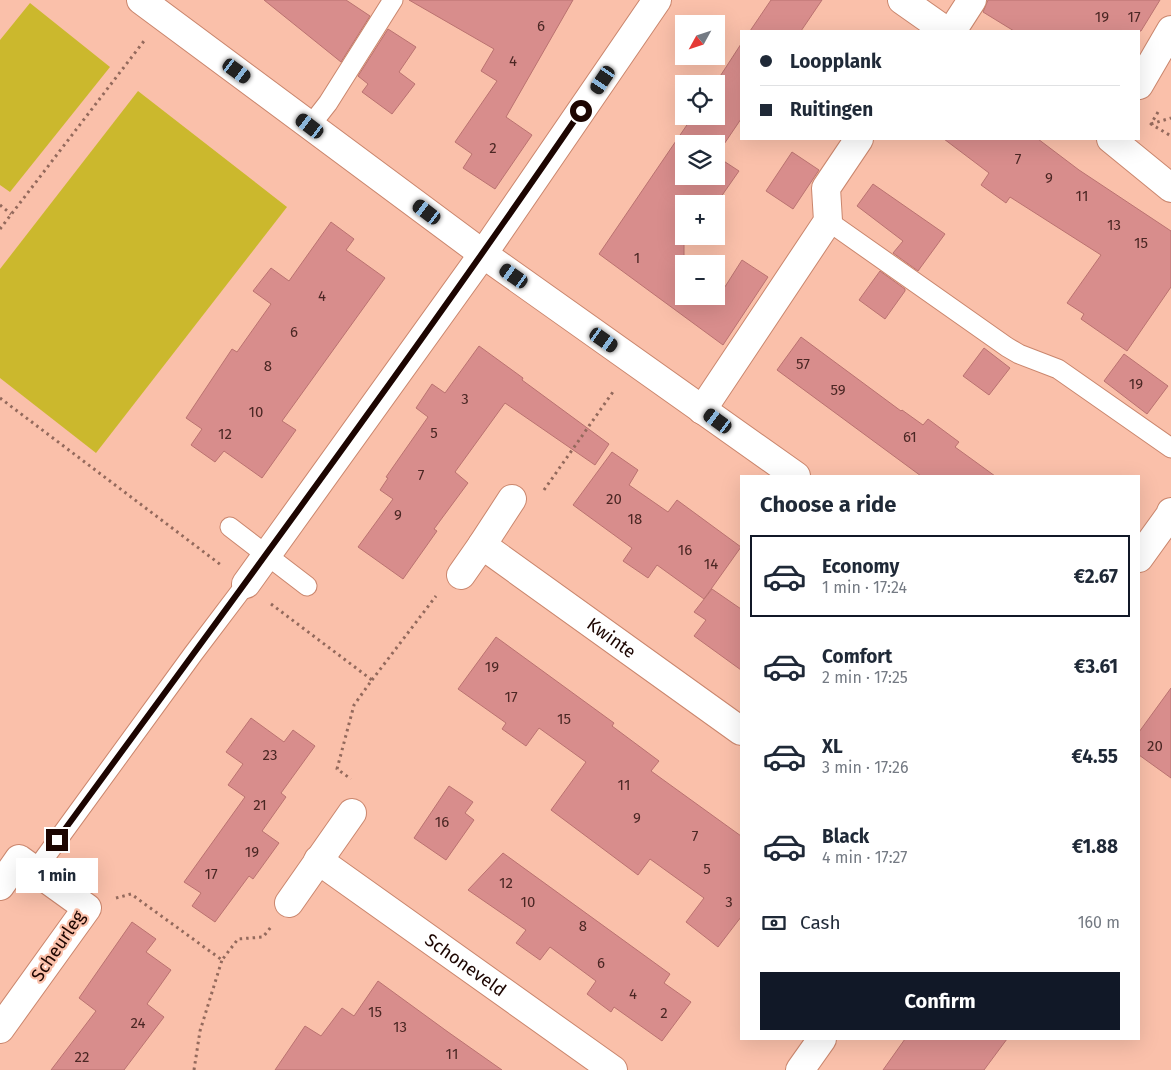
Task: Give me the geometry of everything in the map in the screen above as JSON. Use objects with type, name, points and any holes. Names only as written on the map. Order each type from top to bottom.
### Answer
[{"type":"street","points":[[141,0],[483,254],[795,475]]},
{"type":"street","points":[[237,577],[266,556],[483,254],[658,0]]},
{"type":"street","points":[[902,0],[942,30],[972,0]]},
{"type":"street","points":[[1140,83],[1171,30]]},
{"type":"street","points":[[702,410],[828,221],[826,188],[858,140]]},
{"type":"street","points":[[1112,140],[1171,188]]},
{"type":"street","points":[[462,575],[512,499]]},
{"type":"street","points":[[1140,557],[1171,512]]},
{"type":"street","name":"Kwinte","points":[[482,546],[740,730]]},
{"type":"street","points":[[289,903],[352,813]]},
{"type":"street","name":"Scheurleg","points":[[0,886],[19,859],[87,908],[0,1029]]},
{"type":"street","name":"Schoneveld","points":[[318,860],[613,1070]]},
{"type":"street","points":[[800,1070],[821,1040]]},
{"type":"lane","points":[[310,126],[328,103],[393,0]]},
{"type":"lane","points":[[828,221],[1007,347],[1019,354],[1058,369],[1171,448]]},
{"type":"lane","points":[[230,527],[306,586]]},
{"type":"lane","points":[[35,870],[193,654],[237,577]]},
{"type":"path","points":[[0,229],[163,17]]},
{"type":"path","points":[[1151,124],[1161,107]]},
{"type":"path","points":[[1145,126],[1171,118]]},
{"type":"path","points":[[1151,124],[1171,136]]},
{"type":"path","points":[[0,206],[12,214]]},
{"type":"path","points":[[512,499],[536,500],[635,362]]},
{"type":"path","points":[[0,398],[237,577]]},
{"type":"path","points":[[352,813],[360,800],[356,783],[337,769],[354,705],[439,591],[462,575]]},
{"type":"path","points":[[267,600],[372,680]]},
{"type":"path","points":[[87,908],[131,894],[222,960]]},
{"type":"path","points":[[194,1070],[200,1031],[222,960],[238,939],[263,937],[289,903]]},
{"type":"shaded area","points":[[30,3],[110,67],[10,192],[0,185],[0,40]]},
{"type":"shaded area","points":[[138,91],[287,207],[96,453],[0,378],[0,269]]},
{"type":"building","points":[[264,0],[346,0],[370,16],[341,62]]},
{"type":"building","points":[[409,0],[573,0],[506,117],[532,135],[495,189],[463,168],[472,154],[455,142],[497,81],[481,71],[494,49]]},
{"type":"building","points":[[771,0],[822,0],[802,30],[751,30]]},
{"type":"building","points":[[988,0],[1160,0],[1141,31],[1012,30],[983,12]]},
{"type":"building","points":[[388,29],[416,47],[399,72],[415,84],[392,114],[362,92],[368,84],[358,76]]},
{"type":"building","points":[[740,46],[740,120],[725,143],[725,135],[680,135],[687,125],[725,125],[725,75],[721,75]]},
{"type":"building","points":[[945,140],[1039,140],[1079,170],[1171,231],[1171,287],[1127,351],[1081,319],[1084,314],[1067,303],[1101,255],[1010,197],[1006,203],[981,185],[989,173]]},
{"type":"building","points":[[675,142],[675,185],[725,185],[725,162],[739,171],[722,195],[675,195],[675,245],[684,245],[684,255],[675,255],[675,305],[725,305],[725,287],[742,260],[768,277],[723,345],[599,254]]},
{"type":"building","points":[[792,152],[819,170],[793,209],[766,191]]},
{"type":"building","points":[[873,184],[945,234],[918,271],[893,253],[903,241],[857,206]]},
{"type":"building","points":[[331,222],[354,239],[346,250],[385,278],[282,421],[296,430],[262,478],[224,451],[215,462],[191,445],[202,429],[186,418],[232,349],[237,352],[271,304],[253,291],[271,268],[289,281]]},
{"type":"building","points":[[880,271],[905,289],[885,319],[859,300]]},
{"type":"building","points":[[801,337],[901,411],[923,425],[928,419],[959,442],[955,447],[994,475],[920,475],[777,370]]},
{"type":"building","points":[[479,346],[609,444],[595,465],[505,403],[455,472],[468,483],[434,529],[437,531],[403,579],[358,547],[393,499],[380,490],[388,478],[386,477],[428,417],[416,408],[432,384],[445,393]]},
{"type":"building","points":[[984,348],[1010,368],[989,395],[963,376]]},
{"type":"building","points":[[1124,354],[1168,386],[1147,414],[1104,381]]},
{"type":"building","points":[[612,452],[638,470],[629,485],[668,512],[677,500],[740,546],[740,548],[704,599],[657,565],[648,578],[623,561],[632,548],[573,505]]},
{"type":"building","points":[[712,589],[740,608],[740,669],[694,636],[706,620],[694,612]]},
{"type":"building","points":[[496,637],[614,723],[612,726],[659,761],[651,771],[740,835],[740,918],[718,947],[686,922],[704,898],[650,859],[638,875],[551,810],[586,762],[539,728],[526,746],[502,729],[506,723],[458,689]]},
{"type":"building","points":[[1171,688],[1171,778],[1140,756],[1140,731]]},
{"type":"building","points":[[251,718],[284,742],[293,730],[315,746],[281,793],[286,797],[262,831],[279,843],[253,879],[249,876],[215,922],[192,906],[201,893],[184,882],[245,797],[228,785],[243,764],[226,752]]},
{"type":"building","points":[[449,786],[473,802],[465,813],[474,820],[446,860],[414,838]]},
{"type":"building","points":[[503,853],[670,974],[664,983],[691,1002],[662,1041],[614,1007],[611,1012],[587,994],[596,981],[550,947],[540,960],[516,943],[526,930],[468,890]]},
{"type":"building","points":[[132,922],[156,939],[146,952],[171,970],[147,1004],[164,1017],[124,1070],[51,1070],[96,1011],[79,998]]},
{"type":"building","points":[[378,981],[502,1070],[275,1070],[305,1026],[321,1036],[342,1008],[354,1016]]},
{"type":"building","points":[[904,1040],[1006,1040],[984,1070],[883,1070]]},
{"type":"route","points":[[57,840],[246,584],[461,286],[581,111]]}]
